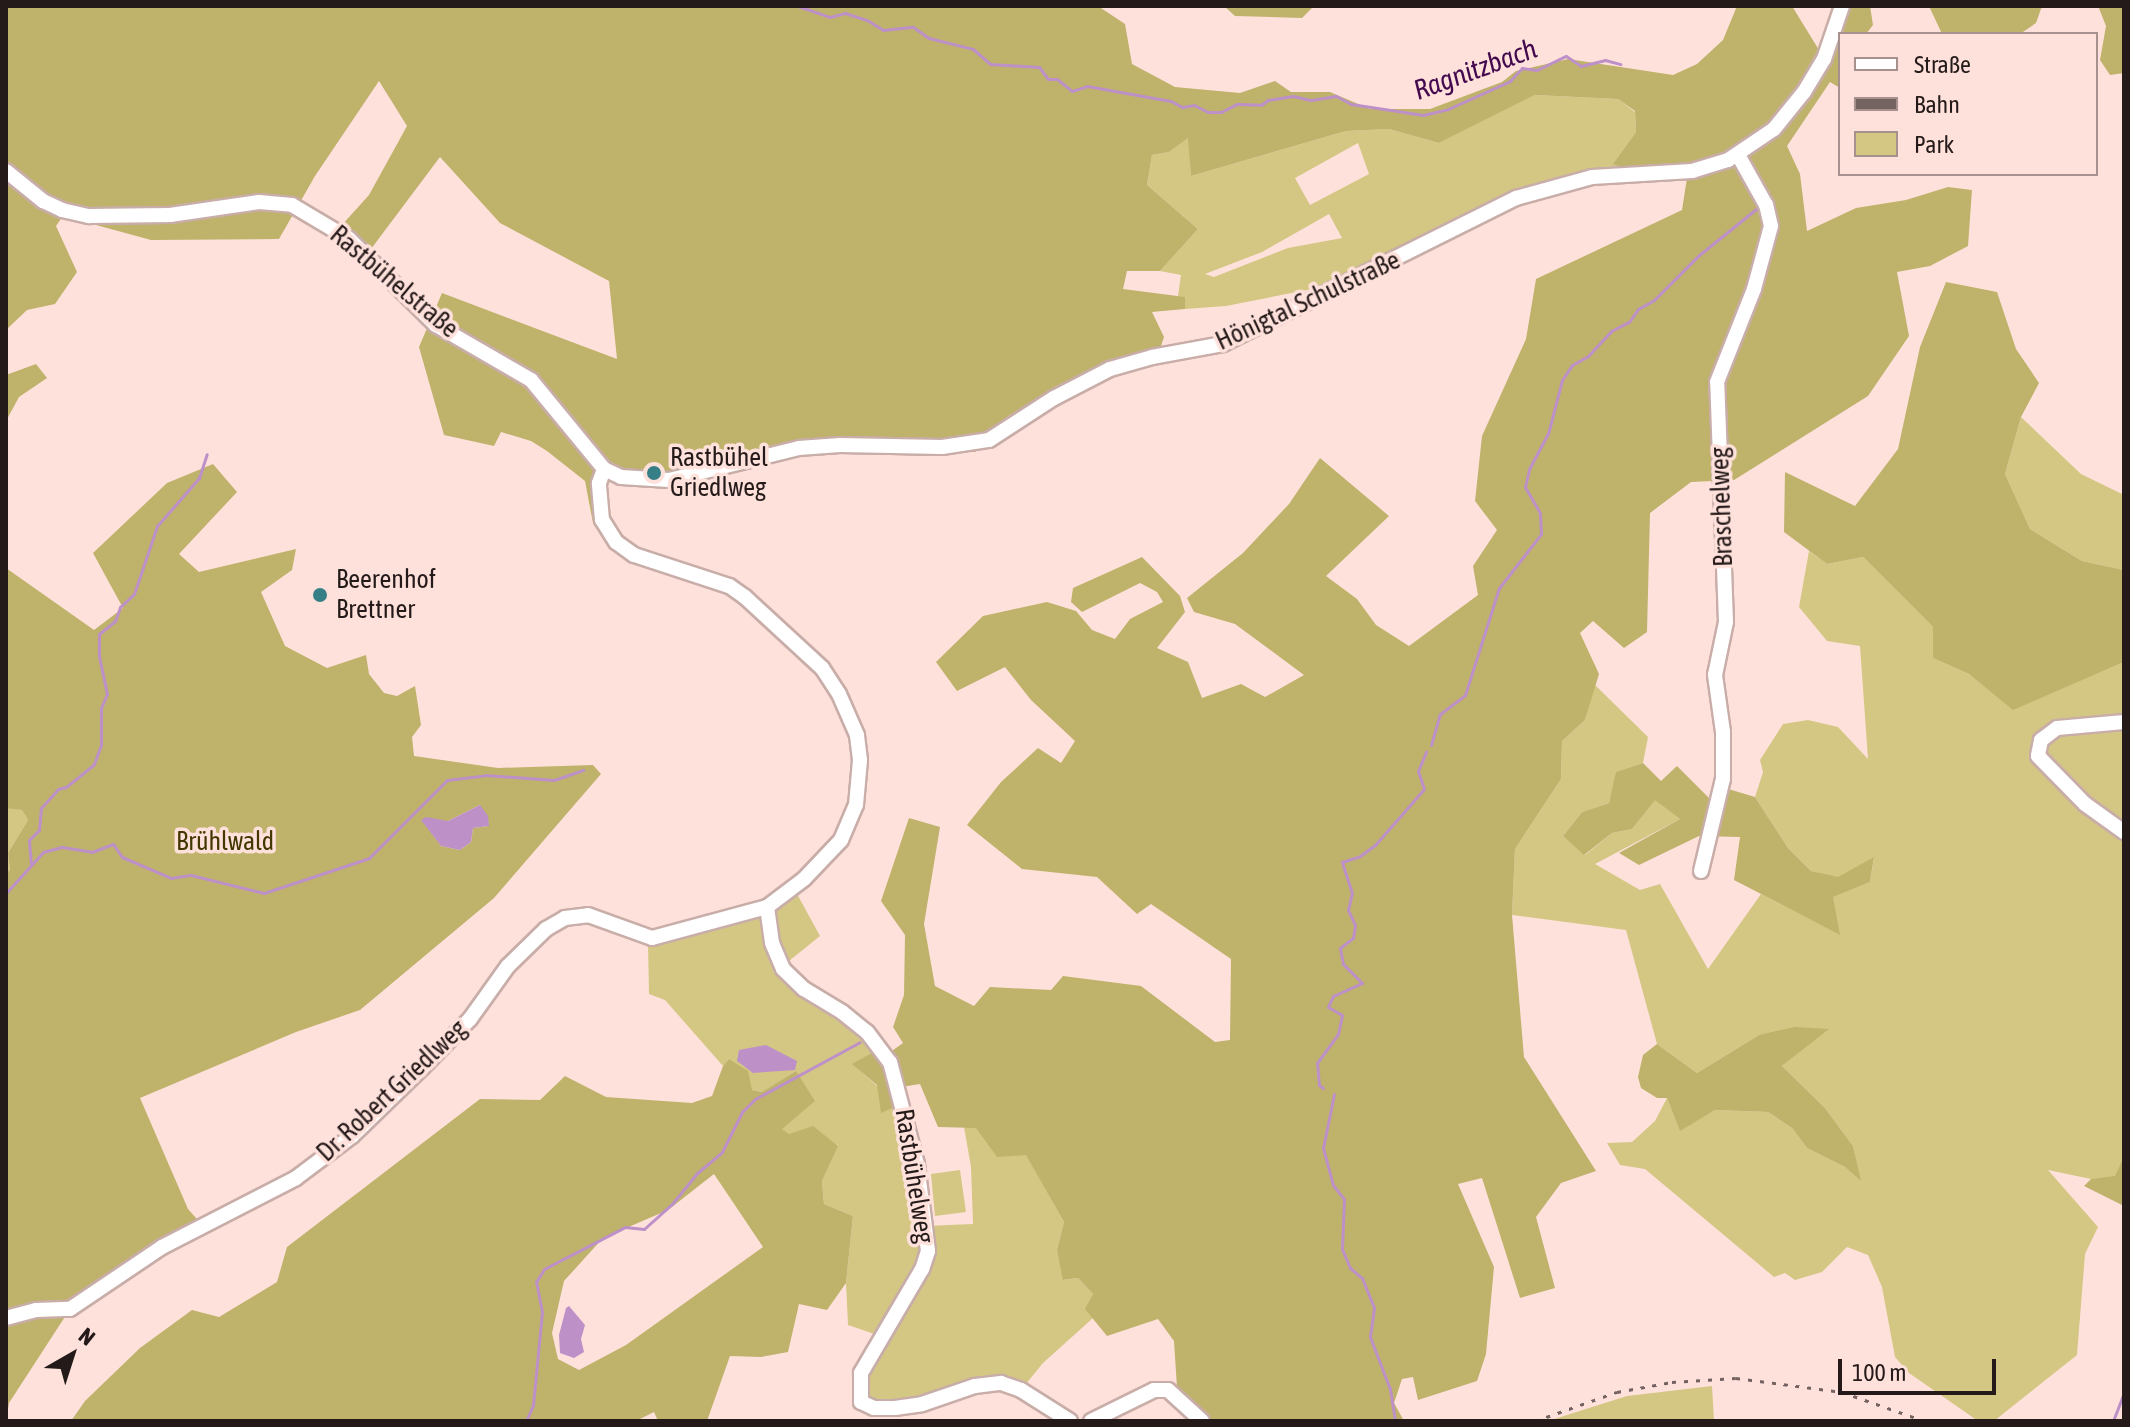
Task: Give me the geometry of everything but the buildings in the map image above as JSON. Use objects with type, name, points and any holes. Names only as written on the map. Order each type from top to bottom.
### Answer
[{"type":"street","name":"Hönigtal Schulstraße","points":[[604,469],[621,477],[669,480],[799,448],[840,445],[942,447],[989,440],[1054,398],[1110,369],[1152,357],[1223,344],[1516,198],[1568,181],[1611,174],[1692,171],[1738,155],[1774,129],[1804,92],[1824,59],[1842,6]]},
{"type":"street","name":"Braschelweg","points":[[1701,871],[1723,779],[1723,732],[1715,675],[1726,622],[1717,382],[1754,289],[1771,226],[1766,205],[1738,155]]},
{"type":"street","name":"Rastbühelstraße","points":[[6,171],[43,201],[62,210],[89,216],[170,215],[259,202],[292,205],[349,239],[436,325],[531,380],[604,469]]},
{"type":"street","points":[[604,469],[599,483],[602,520],[616,542],[634,555],[729,586],[745,597],[822,668],[854,727],[860,760],[859,789],[850,823],[841,840],[804,879],[767,907]]},
{"type":"street","points":[[2124,722],[2057,728],[2041,740],[2038,756],[2085,804],[2124,832]]},
{"type":"street","name":"Dr. Robert Griedlweg","points":[[6,1318],[36,1310],[70,1309],[162,1247],[296,1178],[352,1136],[470,1019],[508,966],[546,929],[565,918],[588,915],[652,938],[767,907]]},
{"type":"street","name":"Rastbühelweg","points":[[767,907],[772,943],[783,969],[804,989],[842,1012],[867,1032],[890,1062],[917,1164],[928,1251],[922,1269],[861,1373],[861,1402],[874,1408],[895,1408],[922,1404],[975,1386],[1001,1383],[1021,1390],[1070,1421]]},
{"type":"street","points":[[1091,1421],[1154,1390],[1168,1390],[1202,1421]]},
{"type":"green space","points":[[6,6],[1098,6],[1125,24],[1132,64],[1175,87],[1240,93],[1275,81],[1291,92],[1330,92],[1370,109],[1430,109],[1502,82],[1516,71],[1568,59],[1673,75],[1697,64],[1723,40],[1737,6],[1792,6],[1819,50],[1828,55],[1848,6],[1870,6],[1873,25],[1868,32],[1838,32],[1838,87],[1830,82],[1787,146],[1800,174],[1807,231],[1856,208],[1906,200],[1948,187],[1972,190],[1968,246],[1930,266],[1897,272],[1909,336],[1868,396],[1734,480],[1691,482],[1650,513],[1647,632],[1624,648],[1593,621],[1580,633],[1599,674],[1585,720],[1562,741],[1561,779],[1515,849],[1512,915],[1524,1057],[1596,1171],[1561,1183],[1536,1217],[1555,1288],[1520,1298],[1482,1178],[1458,1184],[1494,1267],[1486,1354],[1477,1381],[1418,1400],[1413,1377],[1402,1379],[1394,1403],[1404,1421],[1207,1421],[1177,1388],[1174,1341],[1158,1319],[1107,1336],[1085,1309],[1093,1294],[1078,1278],[1063,1280],[1057,1250],[1064,1222],[1026,1155],[997,1157],[976,1128],[938,1127],[920,1084],[895,1088],[899,1105],[881,1113],[877,1085],[852,1064],[875,1051],[889,1053],[903,1043],[893,1027],[904,995],[905,935],[881,901],[909,818],[940,827],[924,924],[935,986],[974,1006],[990,987],[1051,990],[1063,976],[1141,986],[1215,1042],[1230,1040],[1231,959],[1151,904],[1137,914],[1097,877],[1022,869],[967,825],[1001,782],[1038,748],[1061,763],[1075,741],[1031,700],[1005,667],[957,691],[936,662],[983,616],[1047,602],[1076,611],[1092,630],[1115,639],[1130,619],[1163,602],[1157,592],[1140,583],[1082,612],[1071,602],[1073,588],[1142,557],[1180,596],[1185,612],[1157,648],[1188,662],[1202,698],[1241,684],[1265,697],[1304,675],[1235,624],[1194,612],[1187,598],[1243,553],[1289,504],[1320,458],[1389,516],[1326,576],[1357,599],[1376,625],[1409,646],[1478,595],[1473,566],[1497,530],[1475,501],[1482,436],[1526,339],[1536,279],[1682,210],[1689,165],[1629,170],[1613,164],[1636,132],[1635,111],[1618,99],[1535,95],[1439,143],[1389,129],[1346,131],[1191,176],[1188,138],[1169,152],[1152,155],[1147,185],[1198,229],[1160,271],[1127,271],[1123,289],[1185,297],[1185,309],[1152,312],[1164,337],[1159,352],[1044,400],[975,452],[901,452],[893,440],[679,473],[636,474],[595,467],[607,519],[617,533],[608,543],[593,523],[585,481],[547,451],[531,441],[501,432],[494,446],[444,435],[419,347],[442,293],[617,359],[609,281],[500,223],[440,157],[371,249],[341,226],[369,195],[407,126],[379,81],[315,176],[279,239],[151,240],[63,216],[56,226],[77,272],[55,304],[27,310],[6,330]]},
{"type":"green space","points":[[1224,6],[1314,6],[1302,18],[1235,16]]},
{"type":"green space","points":[[1929,6],[2042,6],[2036,23],[2023,32],[1941,32]]},
{"type":"green space","points":[[2098,6],[2124,6],[2124,73],[2110,75],[2100,60],[2106,26]]},
{"type":"green space","points":[[1535,95],[1618,99],[1635,112],[1636,132],[1614,163],[1629,170],[1546,188],[1318,292],[1312,289],[1226,306],[1185,309],[1185,298],[1178,296],[1181,275],[1160,271],[1198,229],[1147,185],[1152,155],[1169,152],[1189,137],[1191,176],[1346,131],[1389,129],[1439,143]],"holes":[[[1358,143],[1369,174],[1310,205],[1295,178]],[[1329,214],[1342,238],[1288,248],[1214,277],[1205,274],[1262,252]]]},
{"type":"green space","points":[[1946,282],[1997,292],[2016,349],[2039,383],[2021,417],[2005,474],[2030,529],[2082,561],[2124,570],[2124,662],[2013,710],[1969,674],[1933,658],[1933,627],[1863,557],[1827,564],[1784,532],[1785,472],[1855,506],[1898,449],[1920,347]]},
{"type":"green space","points":[[36,364],[47,378],[19,397],[6,421],[6,375]]},
{"type":"green space","points":[[2021,417],[2081,474],[2124,495],[2124,570],[2082,561],[2030,529],[2005,474]]},
{"type":"green space","name":"Brühlwald","points":[[213,464],[237,492],[179,554],[199,572],[296,549],[292,570],[261,592],[285,646],[327,668],[366,655],[369,674],[384,693],[397,696],[415,686],[421,725],[412,737],[414,756],[498,768],[593,765],[601,774],[494,898],[360,1010],[296,1032],[140,1098],[188,1209],[204,1227],[70,1309],[9,1403],[6,1421],[6,873],[10,870],[8,853],[28,820],[22,810],[6,808],[6,568],[94,630],[123,608],[93,553],[167,483]],"holes":[[[480,805],[488,826],[473,828],[471,842],[460,850],[441,846],[422,820],[448,821]]]},
{"type":"green space","points":[[1809,551],[1827,564],[1863,557],[1933,627],[1933,658],[1969,674],[2013,709],[2124,662],[2124,1156],[2115,1177],[2091,1179],[2048,1170],[2098,1227],[2085,1254],[2077,1355],[1994,1421],[1978,1421],[1909,1373],[1895,1357],[1882,1287],[1868,1255],[1847,1247],[1822,1272],[1795,1280],[1785,1273],[1774,1277],[1645,1169],[1620,1165],[1607,1143],[1632,1142],[1655,1121],[1667,1098],[1680,1130],[1715,1110],[1768,1112],[1792,1128],[1807,1148],[1845,1167],[1860,1180],[1853,1146],[1825,1108],[1782,1066],[1828,1029],[1759,1035],[1697,1073],[1657,1044],[1626,930],[1512,915],[1515,849],[1561,779],[1562,741],[1585,720],[1595,685],[1648,737],[1643,763],[1617,772],[1609,803],[1582,812],[1563,836],[1585,855],[1612,833],[1632,829],[1655,799],[1680,819],[1595,864],[1640,890],[1660,884],[1708,969],[1761,894],[1839,934],[1832,897],[1870,882],[1874,858],[1838,878],[1811,871],[1788,848],[1755,797],[1763,772],[1760,760],[1783,724],[1808,720],[1838,727],[1868,759],[1860,646],[1827,641],[1799,607]]},
{"type":"green space","points":[[1643,763],[1661,781],[1677,766],[1710,799],[1725,788],[1755,797],[1788,848],[1811,871],[1838,877],[1874,857],[1870,882],[1833,897],[1840,935],[1734,880],[1740,837],[1699,836],[1639,865],[1619,853],[1680,819],[1655,800],[1632,829],[1612,833],[1584,855],[1563,836],[1582,812],[1609,803],[1616,772]]},
{"type":"green space","points":[[6,808],[22,810],[28,820],[8,853],[10,870],[6,873]]},
{"type":"green space","points":[[796,892],[820,936],[779,969],[842,1012],[875,1051],[853,1064],[898,1105],[925,1226],[973,1224],[971,1167],[964,1127],[976,1127],[1026,1154],[1064,1222],[1057,1250],[1064,1280],[1078,1278],[1093,1294],[1086,1309],[1093,1318],[1043,1363],[1021,1390],[1001,1383],[874,1408],[859,1389],[883,1337],[848,1325],[846,1283],[853,1216],[824,1204],[822,1181],[838,1145],[789,1134],[781,1129],[796,1071],[763,1092],[752,1090],[729,1059],[723,1066],[665,1000],[649,994],[648,944],[673,941],[752,917],[786,902]]},
{"type":"green space","points":[[1795,1027],[1829,1029],[1782,1066],[1825,1108],[1853,1146],[1861,1181],[1845,1167],[1807,1148],[1792,1128],[1768,1112],[1715,1110],[1680,1131],[1667,1098],[1657,1098],[1641,1088],[1638,1077],[1643,1055],[1657,1044],[1697,1073],[1759,1035]]},
{"type":"green space","points":[[729,1059],[748,1071],[752,1090],[762,1092],[796,1071],[815,1101],[782,1129],[789,1134],[813,1126],[838,1146],[822,1181],[824,1204],[853,1216],[846,1283],[827,1310],[799,1304],[788,1352],[761,1357],[730,1356],[707,1421],[658,1421],[654,1412],[636,1421],[71,1421],[85,1401],[140,1348],[192,1310],[219,1317],[277,1282],[287,1247],[480,1099],[540,1100],[565,1076],[606,1097],[692,1103],[712,1096],[723,1066]],"holes":[[[714,1174],[763,1247],[626,1345],[579,1370],[558,1359],[552,1333],[564,1281],[603,1238],[668,1210]]]},
{"type":"green space","points":[[2124,1156],[2124,1206],[2084,1186],[2091,1179],[2115,1176]]},
{"type":"green space","points":[[960,1170],[966,1212],[935,1216],[931,1174]]},
{"type":"green space","points":[[1712,1386],[1714,1421],[1548,1421],[1627,1396]]},
{"type":"shaded area","points":[[480,805],[488,816],[489,826],[473,828],[471,842],[460,850],[441,846],[421,820],[426,817],[448,821]]},
{"type":"shaded area","points":[[766,1045],[797,1061],[795,1070],[753,1073],[737,1061],[739,1050]]},
{"type":"shaded area","points":[[569,1306],[585,1325],[581,1339],[584,1352],[574,1358],[560,1353],[559,1335]]},
{"type":"waterway","name":"Ragnitzbach","points":[[784,6],[792,6]]},
{"type":"waterway","name":"Ragnitzbach","points":[[798,6],[830,17],[845,13],[867,20],[883,30],[913,27],[929,38],[973,49],[990,64],[1039,67],[1048,79],[1057,79],[1072,91],[1087,86],[1171,101],[1182,107],[1194,105],[1208,112],[1221,112],[1237,104],[1261,105],[1268,100],[1293,96],[1311,100],[1336,96],[1351,104],[1423,115],[1448,109],[1510,81],[1522,68],[1537,70],[1566,56],[1581,66],[1605,60],[1620,64]]},
{"type":"waterway","points":[[1431,745],[1440,714],[1465,695],[1499,588],[1541,534],[1540,513],[1525,487],[1529,469],[1548,434],[1562,380],[1572,365],[1588,356],[1611,331],[1629,322],[1638,309],[1654,300],[1698,256],[1761,205]]},
{"type":"waterway","points":[[31,864],[29,840],[39,830],[41,808],[58,789],[66,787],[94,764],[101,745],[101,708],[107,694],[99,656],[99,634],[115,621],[120,607],[134,594],[157,526],[199,478],[207,454]]},
{"type":"waterway","points":[[1323,1088],[1319,1085],[1317,1063],[1338,1034],[1342,1015],[1328,1007],[1333,996],[1362,983],[1343,964],[1340,948],[1353,938],[1355,925],[1348,910],[1352,893],[1342,862],[1360,856],[1375,845],[1424,789],[1418,771],[1426,752]]},
{"type":"waterway","points":[[6,893],[43,852],[62,847],[92,852],[113,844],[122,857],[171,878],[191,875],[264,893],[369,858],[447,780],[485,775],[554,780],[583,770]]},
{"type":"waterway","points":[[526,1421],[533,1405],[542,1312],[536,1282],[544,1269],[625,1227],[644,1229],[672,1204],[696,1174],[722,1152],[742,1112],[755,1099],[860,1042]]},
{"type":"waterway","points":[[1334,1094],[1323,1148],[1333,1185],[1344,1199],[1342,1249],[1350,1268],[1362,1278],[1374,1308],[1370,1337],[1390,1389],[1395,1421]]},
{"type":"waterway","points":[[2113,1421],[2124,1393]]},
{"type":"railway","points":[[1535,1421],[1617,1392],[1672,1382],[1736,1378],[1842,1392],[1925,1421]]},
{"type":"place","name":"Rastbühel Griedlweg","points":[[654,473]]},
{"type":"place","name":"Beerenhof Brettner","points":[[320,595]]}]
